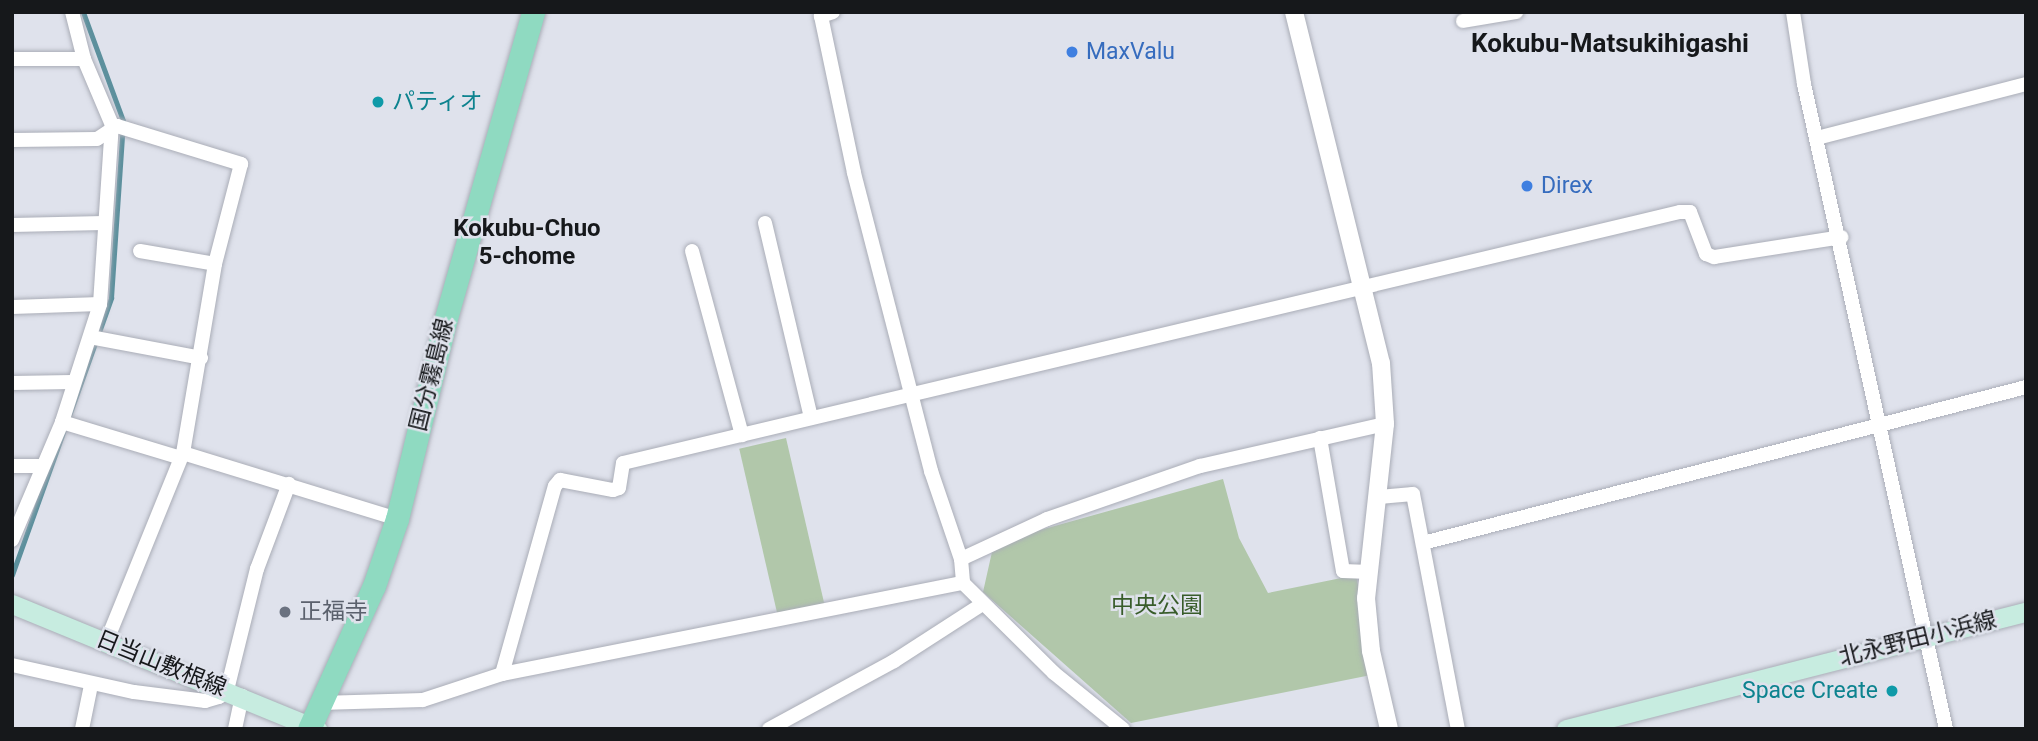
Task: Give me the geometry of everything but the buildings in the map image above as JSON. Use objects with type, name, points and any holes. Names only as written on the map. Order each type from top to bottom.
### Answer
[{"type":"main road","name":"国分霧島線","points":[[312,728],[320,703],[374,586],[397,519],[446,318],[533,12]]},
{"type":"main road","name":"日当山敷根線","points":[[12,604],[235,693],[312,728]]},
{"type":"main road","name":"北永野田小浜線","points":[[1573,728],[2026,612]]},
{"type":"street","points":[[12,540],[41,466],[68,424],[72,382],[98,338],[104,223],[121,127],[84,59],[72,12]]},
{"type":"street","points":[[833,12],[821,16],[853,173],[930,471],[961,559],[963,583],[981,605],[1054,673],[1123,729]]},
{"type":"street","points":[[1294,12],[1381,363],[1385,424],[1366,598],[1371,651],[1389,729]]},
{"type":"street","points":[[1463,21],[1516,12]]},
{"type":"street","points":[[1793,12],[1817,138],[1841,237],[1923,638],[1946,729]]},
{"type":"street","points":[[12,59],[84,59]]},
{"type":"street","points":[[1817,138],[2026,84]]},
{"type":"street","points":[[12,140],[97,139],[121,127],[241,164],[215,264],[201,358],[182,455],[106,643]]},
{"type":"street","points":[[502,674],[555,486],[560,480],[613,490],[619,488],[623,463],[1680,212],[1690,212],[1706,254],[1714,257],[1841,237]]},
{"type":"street","points":[[12,225],[104,223]]},
{"type":"street","points":[[765,223],[811,418]]},
{"type":"street","points":[[140,251],[215,264]]},
{"type":"street","points":[[692,251],[742,435]]},
{"type":"street","points":[[12,307],[100,304]]},
{"type":"street","points":[[98,338],[201,358]]},
{"type":"street","points":[[12,383],[72,382]]},
{"type":"street","points":[[1423,543],[2026,387]]},
{"type":"street","points":[[68,424],[289,484],[397,519]]},
{"type":"street","points":[[961,559],[1047,519],[1200,466],[1385,424]]},
{"type":"street","points":[[1320,438],[1343,571],[1370,572]]},
{"type":"street","points":[[12,466],[41,466]]},
{"type":"street","points":[[235,729],[235,693],[257,569],[289,484]]},
{"type":"street","points":[[1379,497],[1412,494],[1423,543],[1442,664],[1458,729]]},
{"type":"street","points":[[320,703],[423,700],[502,674],[963,583]]},
{"type":"street","points":[[769,729],[894,661],[981,605]]},
{"type":"street","points":[[12,666],[91,685],[205,701],[235,693]]},
{"type":"street","points":[[82,729],[91,685]]},
{"type":"green space","points":[[786,438],[825,606],[778,616],[739,449]]},
{"type":"green space","name":"中央公園","points":[[1223,479],[1239,538],[1268,593],[1356,575],[1376,674],[1131,723],[983,592],[994,543]]},
{"type":"waterway","points":[[12,575],[111,298],[123,121],[83,12]]},
{"type":"place","name":"MaxValu","points":[[1072,52]]},
{"type":"place","name":"パティオ","points":[[378,102]]},
{"type":"place","name":"Direx","points":[[1527,186]]},
{"type":"place","name":"正福寺","points":[[285,612]]},
{"type":"place","name":"Space Create","points":[[1892,691]]},
{"type":"district","name":"Kokubu-Matsukihigashi","points":[[1610,44]]},
{"type":"district","name":"Kokubu-Chuo 5-chome","points":[[527,243]]}]
